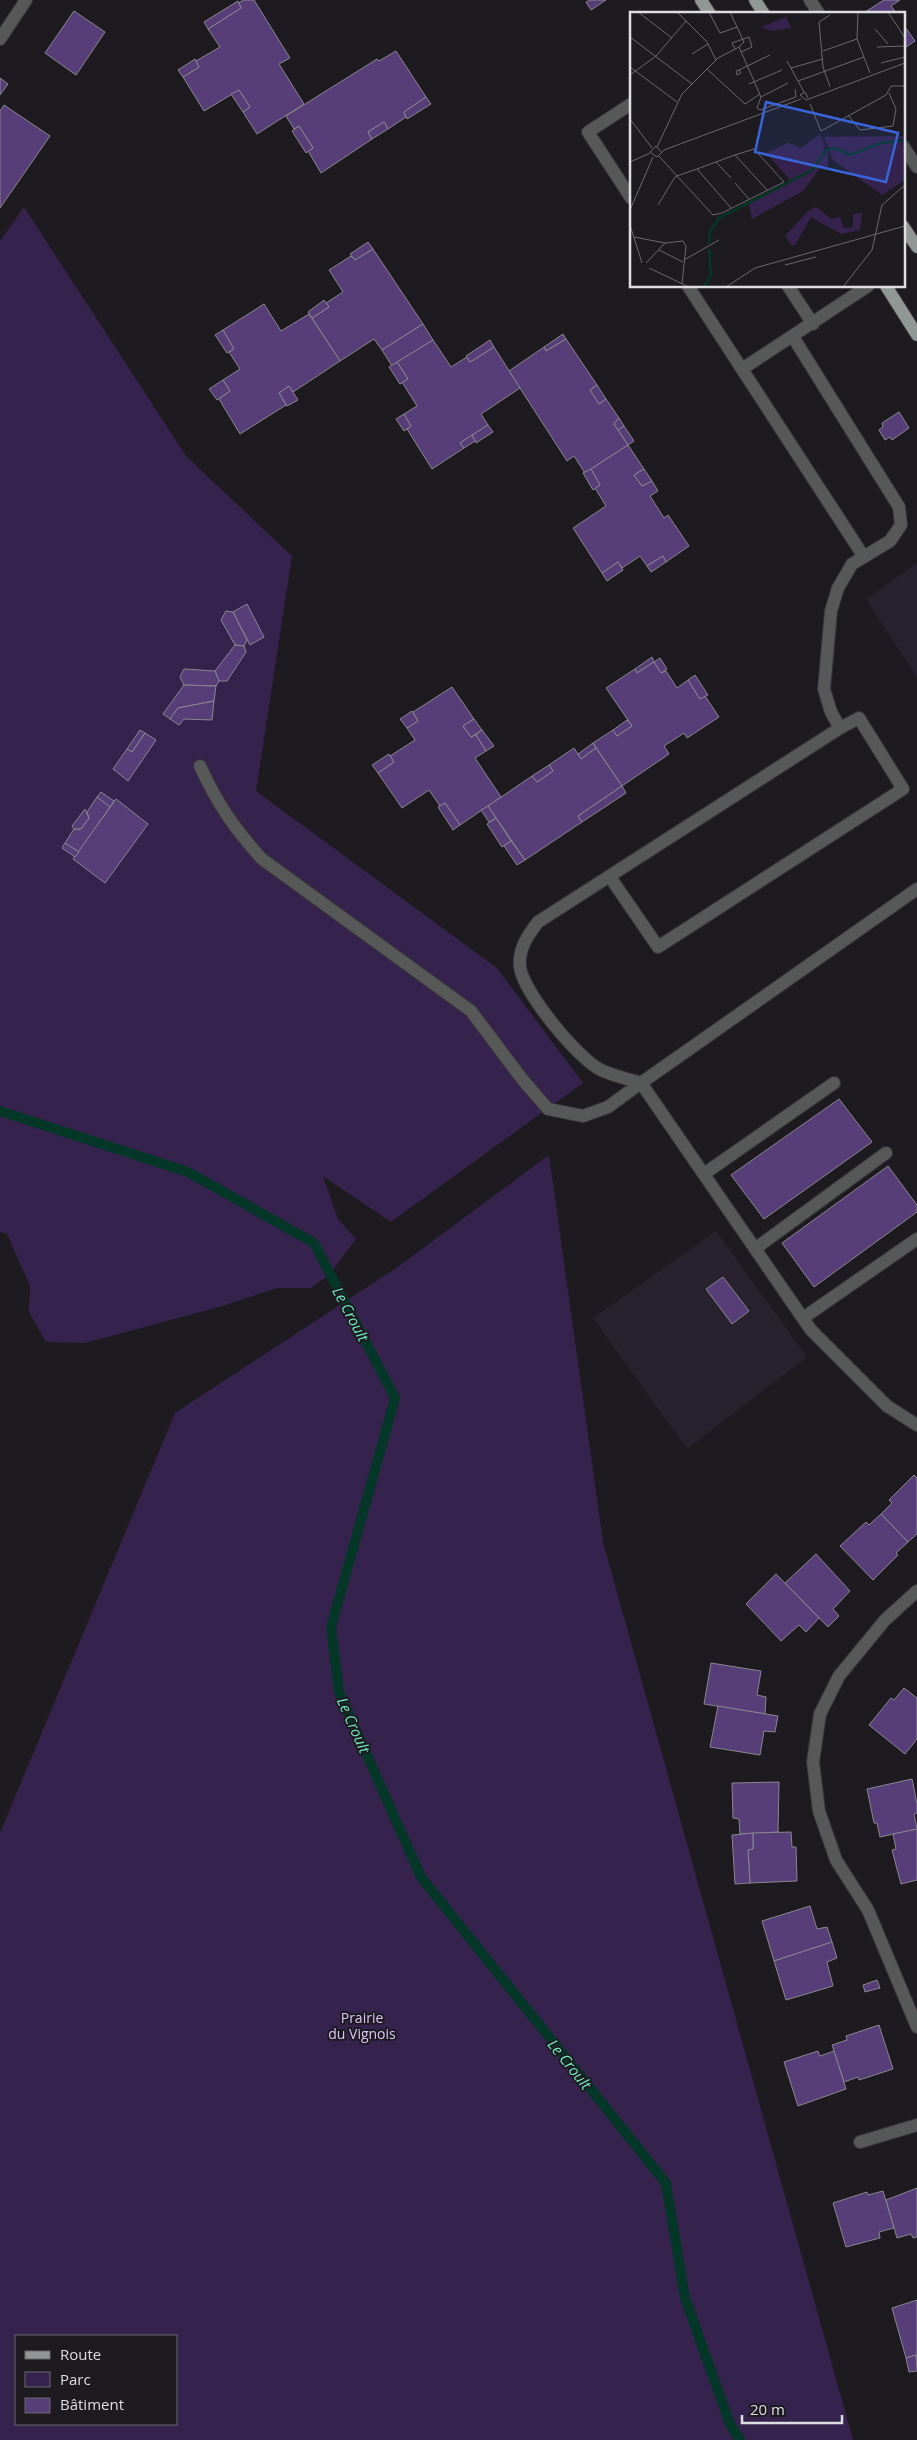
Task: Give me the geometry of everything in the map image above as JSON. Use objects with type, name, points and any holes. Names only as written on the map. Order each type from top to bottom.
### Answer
[{"type":"main road","points":[[701,0],[709,12]]},
{"type":"main road","points":[[755,0],[763,12]]},
{"type":"main road","points":[[904,228],[917,247]]},
{"type":"main road","points":[[887,288],[917,335]]},
{"type":"street","points":[[0,39],[26,0]]},
{"type":"street","points":[[810,0],[818,12]]},
{"type":"street","points":[[630,105],[588,132],[630,196]]},
{"type":"street","points":[[904,148],[917,167]]},
{"type":"street","points":[[689,288],[864,557]]},
{"type":"street","points":[[789,288],[812,324]]},
{"type":"street","points":[[742,369],[865,288]]},
{"type":"street","points":[[793,337],[899,507],[901,525],[890,540],[852,564],[838,588],[831,611],[824,689],[831,712],[840,728]]},
{"type":"street","points":[[610,877],[658,947],[904,789],[859,718],[840,728],[538,922],[524,940],[520,966],[528,990],[577,1052],[600,1070],[641,1083],[811,1330],[887,1406],[917,1424]]},
{"type":"street","points":[[200,766],[233,827],[262,859],[471,1011],[522,1079],[548,1109],[583,1116],[608,1107],[917,889]]},
{"type":"street","points":[[704,1174],[834,1083]]},
{"type":"street","points":[[756,1248],[886,1153]]},
{"type":"street","points":[[804,1318],[917,1240]]},
{"type":"street","points":[[917,1590],[885,1620],[839,1676],[820,1714],[813,1762],[819,1811],[836,1860],[868,1910],[917,2027]]},
{"type":"street","points":[[860,2142],[917,2125]]},
{"type":"shaded area","points":[[917,563],[917,677],[866,599]]},
{"type":"shaded area","points":[[716,1231],[807,1357],[687,1449],[593,1318]]},
{"type":"green space","points":[[24,207],[186,456],[292,556],[256,791],[497,968],[583,1083],[391,1222],[323,1176],[338,1219],[356,1239],[329,1275],[311,1288],[277,1288],[219,1307],[85,1343],[46,1342],[29,1312],[30,1286],[7,1234],[0,1232],[0,241]]},
{"type":"green space","name":"Prairie du Vignois","points":[[549,1155],[603,1542],[853,2440],[0,2440],[0,1833],[175,1413],[399,1266]]},
{"type":"building","points":[[243,0],[254,0],[290,58],[279,64],[304,104],[257,134],[243,112],[250,107],[239,90],[204,111],[183,77],[199,67],[196,61],[220,47],[208,29],[241,8],[239,3]]},
{"type":"building","points":[[590,0],[606,0],[591,10],[586,2]]},
{"type":"building","points":[[884,0],[900,0],[891,6],[896,12],[865,12]]},
{"type":"building","points":[[238,1],[241,8],[208,29],[204,22]]},
{"type":"building","points":[[74,11],[105,32],[76,75],[45,53]]},
{"type":"building","points":[[904,25],[915,41],[904,48]]},
{"type":"building","points":[[396,51],[426,97],[404,112],[406,117],[388,129],[384,122],[368,132],[372,139],[321,173],[308,151],[313,148],[299,126],[294,129],[286,116],[377,59],[379,61]]},
{"type":"building","points":[[195,59],[199,67],[183,77],[178,70]]},
{"type":"building","points":[[0,78],[8,84],[0,95]]},
{"type":"building","points":[[239,90],[250,107],[243,112],[231,94]]},
{"type":"building","points":[[426,97],[431,104],[407,119],[404,112]]},
{"type":"building","points":[[4,105],[50,136],[0,208],[0,111]]},
{"type":"building","points":[[384,122],[388,129],[372,139],[368,132]]},
{"type":"building","points":[[299,126],[313,148],[306,153],[292,131]]},
{"type":"building","points":[[368,242],[373,249],[355,260],[350,254]]},
{"type":"building","points":[[373,249],[423,324],[382,350],[374,339],[340,361],[312,318],[329,307],[326,303],[343,292],[329,270],[351,256],[355,260]]},
{"type":"building","points":[[324,300],[329,307],[312,318],[308,312]]},
{"type":"building","points":[[264,304],[281,331],[309,314],[340,361],[293,392],[289,386],[279,393],[286,405],[240,434],[219,399],[230,391],[223,380],[240,369],[229,352],[234,349],[223,330]]},
{"type":"building","points":[[423,324],[433,340],[392,366],[382,350]]},
{"type":"building","points":[[223,330],[234,349],[227,353],[215,335]]},
{"type":"building","points":[[563,334],[566,339],[546,351],[544,347]]},
{"type":"building","points":[[566,339],[597,385],[590,390],[599,404],[606,399],[619,418],[614,424],[628,445],[585,473],[574,456],[567,461],[509,371],[544,347],[546,351]]},
{"type":"building","points":[[433,340],[451,367],[467,357],[470,362],[494,347],[520,388],[481,414],[488,425],[460,443],[464,448],[432,469],[407,429],[411,426],[404,414],[417,406],[402,382],[408,379],[397,362]]},
{"type":"building","points":[[490,340],[494,347],[470,362],[466,356]]},
{"type":"building","points":[[397,362],[408,379],[400,384],[389,367]]},
{"type":"building","points":[[223,380],[230,391],[217,400],[209,389]]},
{"type":"building","points":[[597,385],[606,399],[599,404],[590,390]]},
{"type":"building","points":[[289,386],[298,400],[287,406],[279,393]]},
{"type":"building","points":[[899,412],[909,428],[892,440],[890,437],[885,440],[879,430],[883,427],[882,423]]},
{"type":"building","points":[[404,414],[411,426],[404,431],[396,419]]},
{"type":"building","points":[[619,418],[624,426],[618,430],[614,424]]},
{"type":"building","points":[[488,425],[493,432],[476,443],[472,435]]},
{"type":"building","points":[[624,426],[634,441],[628,445],[618,430]]},
{"type":"building","points":[[472,435],[475,441],[464,448],[460,443]]},
{"type":"building","points":[[628,445],[644,469],[634,475],[642,486],[652,481],[658,491],[650,496],[664,518],[668,515],[689,546],[666,562],[663,556],[647,566],[640,556],[622,568],[618,562],[602,573],[573,528],[606,506],[595,488],[600,485],[591,469]]},
{"type":"building","points":[[591,469],[600,485],[593,490],[583,473]]},
{"type":"building","points":[[644,469],[652,481],[642,486],[634,475]]},
{"type":"building","points":[[663,556],[666,562],[651,572],[647,566]]},
{"type":"building","points":[[618,562],[623,570],[607,581],[602,573]]},
{"type":"building","points":[[247,604],[264,637],[250,645],[233,612]]},
{"type":"building","points":[[226,611],[233,612],[247,640],[244,646],[235,645],[221,620]]},
{"type":"building","points":[[235,645],[244,646],[246,652],[227,681],[219,681],[215,671]]},
{"type":"building","points":[[652,657],[654,662],[637,673],[635,669]]},
{"type":"building","points":[[660,658],[667,669],[661,673],[654,662]]},
{"type":"building","points":[[654,662],[661,673],[666,671],[677,688],[688,680],[700,699],[705,696],[719,717],[687,738],[684,733],[664,746],[669,754],[622,786],[593,743],[613,730],[617,736],[632,726],[606,688],[635,669],[637,673]]},
{"type":"building","points":[[184,669],[215,671],[219,681],[216,686],[184,685],[180,677]]},
{"type":"building","points":[[695,675],[708,695],[700,699],[688,680]]},
{"type":"building","points":[[184,685],[216,686],[214,701],[178,708],[170,719],[163,714]]},
{"type":"building","points":[[452,687],[474,719],[463,726],[471,737],[476,735],[486,751],[475,758],[501,797],[460,825],[445,803],[440,806],[429,790],[402,808],[378,773],[394,762],[390,756],[415,740],[407,728],[418,721],[413,712]]},
{"type":"building","points":[[214,701],[212,720],[184,719],[179,725],[170,719],[178,708]]},
{"type":"building","points":[[412,711],[418,721],[407,728],[400,719]]},
{"type":"building","points":[[474,719],[482,730],[471,737],[463,726]]},
{"type":"building","points":[[627,720],[632,726],[617,736],[613,730]]},
{"type":"building","points":[[140,730],[145,733],[132,752],[127,749]]},
{"type":"building","points":[[482,730],[494,746],[486,751],[476,735]]},
{"type":"building","points":[[145,733],[156,740],[128,781],[113,769],[127,749],[132,752]]},
{"type":"building","points":[[593,743],[596,748],[581,759],[578,754]]},
{"type":"building","points":[[574,748],[581,759],[596,748],[622,786],[578,816],[582,822],[525,860],[488,806],[532,776],[537,782],[553,771],[549,765]]},
{"type":"building","points":[[389,754],[394,762],[378,773],[372,765]]},
{"type":"building","points":[[549,765],[553,771],[537,782],[532,776]]},
{"type":"building","points":[[622,786],[626,793],[582,822],[578,816]]},
{"type":"building","points":[[101,792],[114,801],[110,807],[97,797]]},
{"type":"building","points":[[97,797],[110,807],[79,852],[65,843],[74,829],[81,829],[89,818],[87,812]]},
{"type":"building","points":[[116,799],[148,824],[105,883],[73,859]]},
{"type":"building","points":[[445,803],[460,825],[453,830],[438,807]]},
{"type":"building","points":[[488,806],[496,818],[489,822],[481,810]]},
{"type":"building","points":[[85,809],[89,818],[81,829],[74,829],[72,826]]},
{"type":"building","points":[[496,818],[511,841],[502,847],[487,824]]},
{"type":"building","points":[[511,841],[525,860],[517,865],[504,846]]},
{"type":"building","points":[[65,843],[79,852],[75,857],[62,848]]},
{"type":"building","points":[[839,1099],[872,1142],[764,1219],[731,1175]]},
{"type":"building","points":[[888,1166],[917,1205],[917,1212],[814,1287],[782,1243]]},
{"type":"building","points":[[723,1277],[749,1311],[732,1324],[706,1289]]},
{"type":"building","points":[[914,1475],[917,1478],[917,1534],[908,1542],[881,1514],[892,1503],[889,1500]]},
{"type":"building","points":[[881,1514],[908,1542],[873,1580],[840,1546],[866,1522],[869,1525]]},
{"type":"building","points":[[816,1554],[850,1591],[833,1609],[839,1616],[828,1627],[785,1583]]},
{"type":"building","points":[[776,1574],[819,1618],[806,1632],[799,1625],[781,1641],[746,1604]]},
{"type":"building","points":[[711,1663],[761,1671],[757,1695],[766,1697],[765,1714],[704,1704]]},
{"type":"building","points":[[904,1688],[917,1698],[917,1739],[905,1754],[869,1725],[891,1698],[894,1700]]},
{"type":"building","points":[[718,1706],[778,1716],[775,1732],[764,1731],[760,1755],[710,1747]]},
{"type":"building","points":[[912,1779],[917,1804],[917,1813],[914,1814],[917,1829],[880,1837],[877,1823],[874,1823],[867,1789]]},
{"type":"building","points":[[779,1782],[778,1832],[740,1834],[739,1819],[733,1818],[732,1783]]},
{"type":"building","points":[[917,1829],[917,1880],[901,1884],[892,1850],[896,1849],[893,1834]]},
{"type":"building","points":[[791,1832],[792,1847],[796,1847],[797,1881],[750,1883],[748,1850],[753,1849],[753,1833]]},
{"type":"building","points":[[753,1833],[753,1849],[748,1850],[750,1883],[735,1884],[732,1835]]},
{"type":"building","points":[[810,1906],[817,1929],[827,1927],[832,1942],[774,1961],[762,1921]]},
{"type":"building","points":[[832,1942],[837,1958],[827,1962],[833,1986],[786,2000],[774,1961]]},
{"type":"building","points":[[877,1980],[880,1988],[865,1992],[863,1985]]},
{"type":"building","points":[[879,2025],[893,2069],[859,2080],[858,2077],[844,2082],[832,2045],[847,2040],[846,2036]]},
{"type":"building","points":[[818,2051],[820,2056],[834,2051],[846,2089],[798,2106],[784,2062]]},
{"type":"building","points":[[917,2188],[917,2237],[913,2238],[911,2234],[897,2238],[886,2200]]},
{"type":"building","points":[[883,2191],[894,2228],[879,2232],[880,2238],[846,2247],[833,2203],[867,2192],[868,2195]]},
{"type":"building","points":[[917,2300],[917,2360],[916,2355],[906,2358],[892,2308]]},
{"type":"building","points":[[916,2355],[917,2371],[909,2372],[906,2358]]},
{"type":"waterway","name":"Le Croult","points":[[0,1111],[188,1172],[314,1243],[395,1398],[331,1627],[339,1692],[421,1877],[666,2183],[685,2298],[730,2424],[740,2440]]}]
